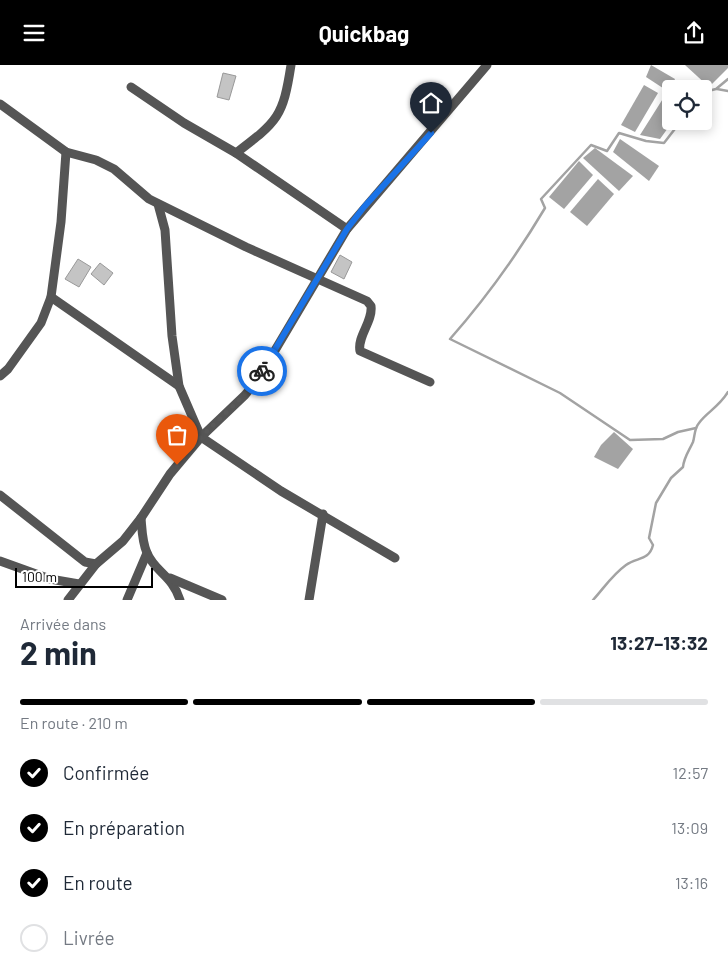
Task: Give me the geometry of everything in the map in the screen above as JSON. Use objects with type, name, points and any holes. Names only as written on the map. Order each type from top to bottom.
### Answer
[{"type":"street","points":[[236,153],[265,131],[280,114],[287,94],[291,65]]},
{"type":"street","points":[[68,600],[78,584],[96,564],[123,541],[141,518],[170,474],[201,437],[258,379],[347,229],[487,65]]},
{"type":"street","points":[[131,87],[184,123],[236,153],[347,229]]},
{"type":"street","points":[[0,104],[66,152],[96,160],[114,169],[139,193],[158,204],[316,279],[367,301],[371,306],[372,315],[359,349],[363,354],[430,382]]},
{"type":"street","points":[[0,376],[8,369],[41,323],[51,297],[60,231],[66,152]]},
{"type":"street","points":[[158,204],[165,230],[172,336],[179,386],[201,437],[281,491],[395,558]]},
{"type":"street","points":[[165,230],[174,211]]},
{"type":"street","points":[[51,297],[179,386]]},
{"type":"street","points":[[0,495],[85,562],[96,564]]},
{"type":"street","points":[[309,600],[323,514]]},
{"type":"street","points":[[127,600],[147,553],[141,518]]},
{"type":"street","points":[[147,553],[169,577],[176,588],[180,600]]},
{"type":"street","points":[[0,561],[50,579],[78,584]]},
{"type":"street","points":[[169,577],[222,600]]},
{"type":"shaded area","points":[[651,65],[675,79],[662,80],[662,87],[646,77]]},
{"type":"shaded area","points":[[685,65],[728,65],[728,68],[712,84],[712,80],[701,80]]},
{"type":"shaded area","points":[[644,85],[658,93],[635,132],[621,125]]},
{"type":"shaded area","points":[[662,100],[662,130],[666,130],[660,139],[640,135]]},
{"type":"shaded area","points":[[620,139],[659,166],[649,181],[613,152]]},
{"type":"shaded area","points":[[595,148],[633,176],[619,191],[583,158]]},
{"type":"shaded area","points":[[579,161],[593,175],[564,209],[549,197]]},
{"type":"shaded area","points":[[598,179],[614,194],[587,226],[570,212]]},
{"type":"shaded area","points":[[614,432],[633,449],[618,469],[594,457],[601,445]]},
{"type":"building","points":[[223,73],[236,76],[229,100],[217,97]]},
{"type":"building","points":[[340,255],[352,262],[344,279],[331,272]]},
{"type":"building","points":[[78,259],[91,267],[79,287],[65,279]]},
{"type":"building","points":[[100,263],[113,273],[104,285],[91,274]]},
{"type":"waterway","points":[[712,90],[728,79]]},
{"type":"waterway","points":[[717,89],[728,91]]},
{"type":"waterway","points":[[674,130],[664,143],[646,141],[619,133],[607,151],[591,145],[541,199],[545,208],[524,242],[489,291],[450,339],[560,393],[630,440],[663,439],[678,432],[696,428]]},
{"type":"waterway","points":[[593,600],[621,569],[649,554],[653,545],[649,538],[656,503],[671,478],[683,467],[693,442],[697,425],[721,402],[728,392]]},
{"type":"way so far","points":[[177,465],[201,437],[244,395],[258,379],[262,371]]},
{"type":"route","points":[[262,371],[347,229],[364,207],[431,133]]}]
